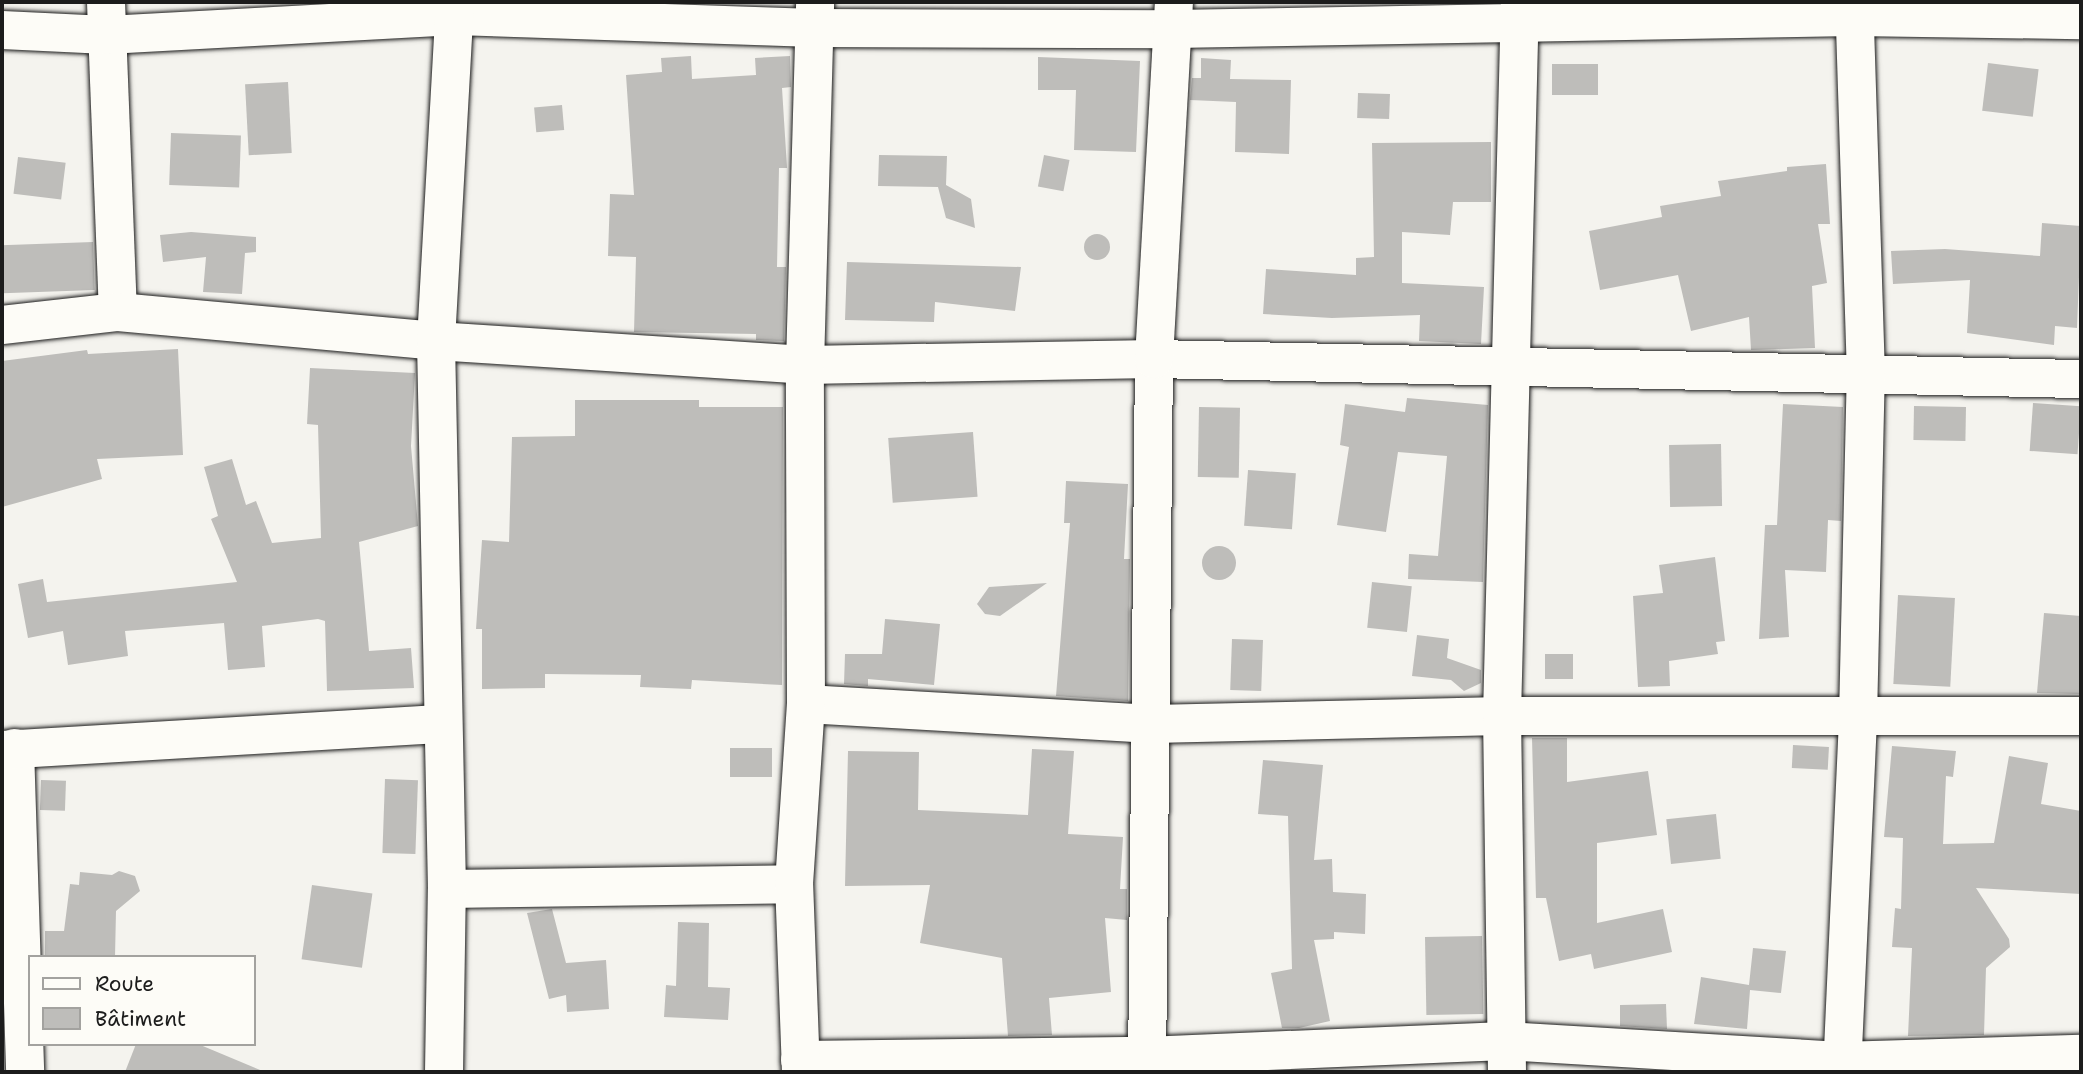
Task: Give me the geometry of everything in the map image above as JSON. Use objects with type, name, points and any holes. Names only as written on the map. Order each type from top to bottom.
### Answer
[{"type":"street","points":[[444,1072],[447,889],[441,724],[436,341],[455,9]]},
{"type":"street","points":[[2,30],[106,18],[455,9],[815,15],[1854,10],[2081,20]]},
{"type":"street","points":[[1841,1066],[1858,718],[1866,376],[1854,10]]},
{"type":"street","points":[[1506,1057],[1502,716],[1520,13]]},
{"type":"street","points":[[815,15],[805,365],[806,704],[794,884],[801,1066],[1147,1064],[1506,1057],[1841,1066],[2081,1054]]},
{"type":"street","points":[[1147,1064],[1154,359],[1174,15]]},
{"type":"street","points":[[106,18],[118,312]]},
{"type":"street","points":[[2,325],[118,312],[436,341],[805,365],[1154,359],[1511,364],[1866,376],[2081,379]]},
{"type":"street","points":[[806,704],[1152,724],[1502,716],[2081,716]]},
{"type":"street","points":[[25,1072],[8,749],[441,724]]},
{"type":"street","points":[[447,889],[794,884]]},
{"type":"building","points":[[691,56],[692,79],[756,75],[755,58],[790,56],[791,87],[782,88],[787,168],[779,168],[777,267],[786,267],[784,341],[756,340],[756,334],[634,332],[636,257],[608,256],[610,194],[634,195],[626,75],[662,72],[661,58]]},
{"type":"building","points":[[1038,57],[1140,61],[1136,152],[1074,150],[1076,90],[1038,90]]},
{"type":"building","points":[[1201,58],[1231,60],[1230,79],[1291,80],[1289,154],[1235,152],[1236,102],[1190,100],[1192,78],[1201,78]]},
{"type":"building","points":[[1988,63],[2039,69],[2033,117],[1982,111]]},
{"type":"building","points":[[1552,64],[1598,64],[1598,95],[1552,95]]},
{"type":"building","points":[[288,82],[292,153],[249,155],[245,84]]},
{"type":"building","points":[[1358,93],[1390,94],[1389,119],[1357,118]]},
{"type":"building","points":[[562,105],[564,130],[536,132],[534,107]]},
{"type":"building","points":[[171,133],[241,135],[239,187],[169,185]]},
{"type":"building","points":[[1491,142],[1491,202],[1453,202],[1450,235],[1402,232],[1402,283],[1484,287],[1481,344],[1419,341],[1420,315],[1332,318],[1263,314],[1266,269],[1356,275],[1356,258],[1374,257],[1372,143]]},
{"type":"building","points":[[879,155],[947,156],[946,185],[971,199],[975,228],[946,218],[938,187],[878,186]]},
{"type":"building","points":[[1044,155],[1070,160],[1063,191],[1038,186]]},
{"type":"building","points":[[18,157],[66,163],[61,200],[13,194]]},
{"type":"building","points":[[1826,164],[1830,224],[1818,224],[1827,283],[1812,286],[1815,348],[1751,350],[1749,317],[1691,331],[1678,275],[1600,290],[1589,231],[1662,217],[1660,206],[1721,196],[1718,181],[1787,171],[1787,167]]},
{"type":"building","points":[[2042,223],[2081,226],[2077,328],[2055,326],[2054,345],[1967,333],[1970,280],[1893,284],[1891,251],[1945,249],[2040,256]]},
{"type":"building","points":[[191,232],[256,237],[256,252],[245,253],[242,294],[203,292],[206,257],[163,262],[160,235]]},
{"type":"building","points":[[1097,234],[1106,238],[1110,247],[1106,256],[1097,260],[1088,256],[1084,247],[1088,238]]},
{"type":"building","points":[[93,242],[95,290],[3,293],[2,245]]},
{"type":"building","points":[[847,262],[1021,267],[1015,311],[935,302],[934,322],[845,320]]},
{"type":"building","points":[[178,349],[183,455],[97,459],[102,479],[2,507],[2,361],[87,350],[88,354]]},
{"type":"building","points":[[310,368],[415,373],[411,446],[418,526],[359,542],[369,651],[411,648],[414,688],[327,691],[325,621],[318,619],[262,626],[265,667],[228,670],[224,623],[125,631],[128,656],[68,665],[63,631],[28,638],[18,584],[43,579],[47,602],[237,582],[211,519],[218,516],[204,467],[232,459],[246,505],[256,501],[272,543],[321,538],[318,425],[307,424]]},
{"type":"building","points":[[1407,398],[1488,405],[1483,582],[1408,579],[1409,554],[1438,556],[1447,456],[1398,452],[1386,532],[1337,525],[1349,447],[1340,445],[1345,404],[1405,412]]},
{"type":"building","points":[[575,400],[699,400],[699,407],[783,407],[782,685],[692,680],[691,689],[640,687],[641,675],[545,674],[545,688],[482,689],[482,629],[476,629],[482,540],[509,542],[512,437],[575,436]]},
{"type":"building","points":[[2033,403],[2081,406],[2078,454],[2030,451]]},
{"type":"building","points":[[1783,404],[1843,407],[1841,521],[1828,520],[1826,572],[1785,570],[1789,637],[1759,639],[1765,525],[1777,525]]},
{"type":"building","points":[[1914,406],[1966,407],[1965,441],[1913,440]]},
{"type":"building","points":[[1199,407],[1240,408],[1239,478],[1198,477]]},
{"type":"building","points":[[973,432],[978,497],[893,503],[888,438]]},
{"type":"building","points":[[1721,444],[1722,506],[1670,507],[1669,445]]},
{"type":"building","points":[[1248,470],[1296,473],[1292,529],[1244,526]]},
{"type":"building","points":[[1066,481],[1128,484],[1124,559],[1130,559],[1128,701],[1056,696],[1070,523],[1064,523]]},
{"type":"building","points":[[1219,546],[1231,551],[1236,563],[1231,575],[1219,580],[1207,575],[1202,563],[1207,551]]},
{"type":"building","points":[[1715,557],[1725,641],[1716,642],[1718,654],[1669,661],[1670,686],[1638,687],[1633,596],[1663,593],[1659,565]]},
{"type":"building","points":[[1372,582],[1412,586],[1407,632],[1367,628]]},
{"type":"building","points":[[1047,583],[1000,616],[985,614],[977,604],[989,587]]},
{"type":"building","points":[[1898,595],[1955,598],[1950,687],[1893,684]]},
{"type":"building","points":[[2044,613],[2081,616],[2081,694],[2037,693]]},
{"type":"building","points":[[885,619],[940,624],[934,685],[868,679],[868,686],[844,684],[845,654],[882,654]]},
{"type":"building","points":[[1417,635],[1449,639],[1447,658],[1481,670],[1481,683],[1464,691],[1451,680],[1412,676]]},
{"type":"building","points":[[1232,639],[1263,640],[1261,691],[1230,690]]},
{"type":"building","points":[[1545,654],[1573,654],[1573,679],[1545,679]]},
{"type":"building","points":[[1532,738],[1567,738],[1567,782],[1648,771],[1657,835],[1597,843],[1597,923],[1663,909],[1672,952],[1594,969],[1591,954],[1559,961],[1546,898],[1536,898]]},
{"type":"building","points":[[1793,745],[1829,747],[1828,770],[1792,768]]},
{"type":"building","points":[[1892,746],[1956,751],[1953,777],[1946,776],[1943,844],[1994,843],[2009,756],[2048,763],[2041,804],[2081,811],[2081,894],[1976,888],[2009,939],[2010,947],[1986,968],[1984,1035],[1908,1036],[1912,948],[1892,947],[1895,908],[1901,909],[1903,838],[1884,837]]},
{"type":"building","points":[[730,748],[772,748],[772,777],[730,777]]},
{"type":"building","points":[[1032,749],[1074,751],[1068,834],[1123,837],[1120,889],[1127,889],[1127,920],[1105,918],[1111,992],[1049,998],[1052,1035],[1008,1036],[1002,958],[920,943],[930,885],[845,886],[848,751],[919,752],[918,810],[1028,815]]},
{"type":"building","points":[[1263,760],[1323,765],[1314,860],[1332,859],[1333,892],[1366,894],[1365,934],[1334,932],[1334,939],[1314,940],[1330,1021],[1299,1028],[1282,1028],[1271,973],[1292,969],[1288,816],[1258,814]]},
{"type":"building","points":[[385,779],[418,780],[415,854],[382,853]]},
{"type":"building","points":[[41,780],[66,781],[65,811],[40,810]]},
{"type":"building","points":[[1716,814],[1721,859],[1671,864],[1666,819]]},
{"type":"building","points":[[119,871],[135,876],[140,891],[116,911],[115,955],[45,955],[45,931],[64,931],[70,884],[79,885],[80,872],[112,875]]},
{"type":"building","points":[[312,885],[372,893],[362,968],[302,959]]},
{"type":"building","points":[[552,909],[566,963],[606,960],[609,1009],[567,1012],[566,995],[549,999],[527,913]]},
{"type":"building","points":[[678,922],[709,923],[708,987],[730,988],[728,1020],[664,1017],[666,985],[676,986]]},
{"type":"building","points":[[1482,936],[1483,1014],[1426,1015],[1425,937]]},
{"type":"building","points":[[1753,948],[1786,951],[1781,993],[1750,990],[1747,1029],[1694,1024],[1701,977],[1749,985]]},
{"type":"building","points":[[1666,1004],[1667,1029],[1620,1026],[1620,1005]]},
{"type":"building","points":[[135,1046],[203,1046],[265,1072],[125,1072]]}]
